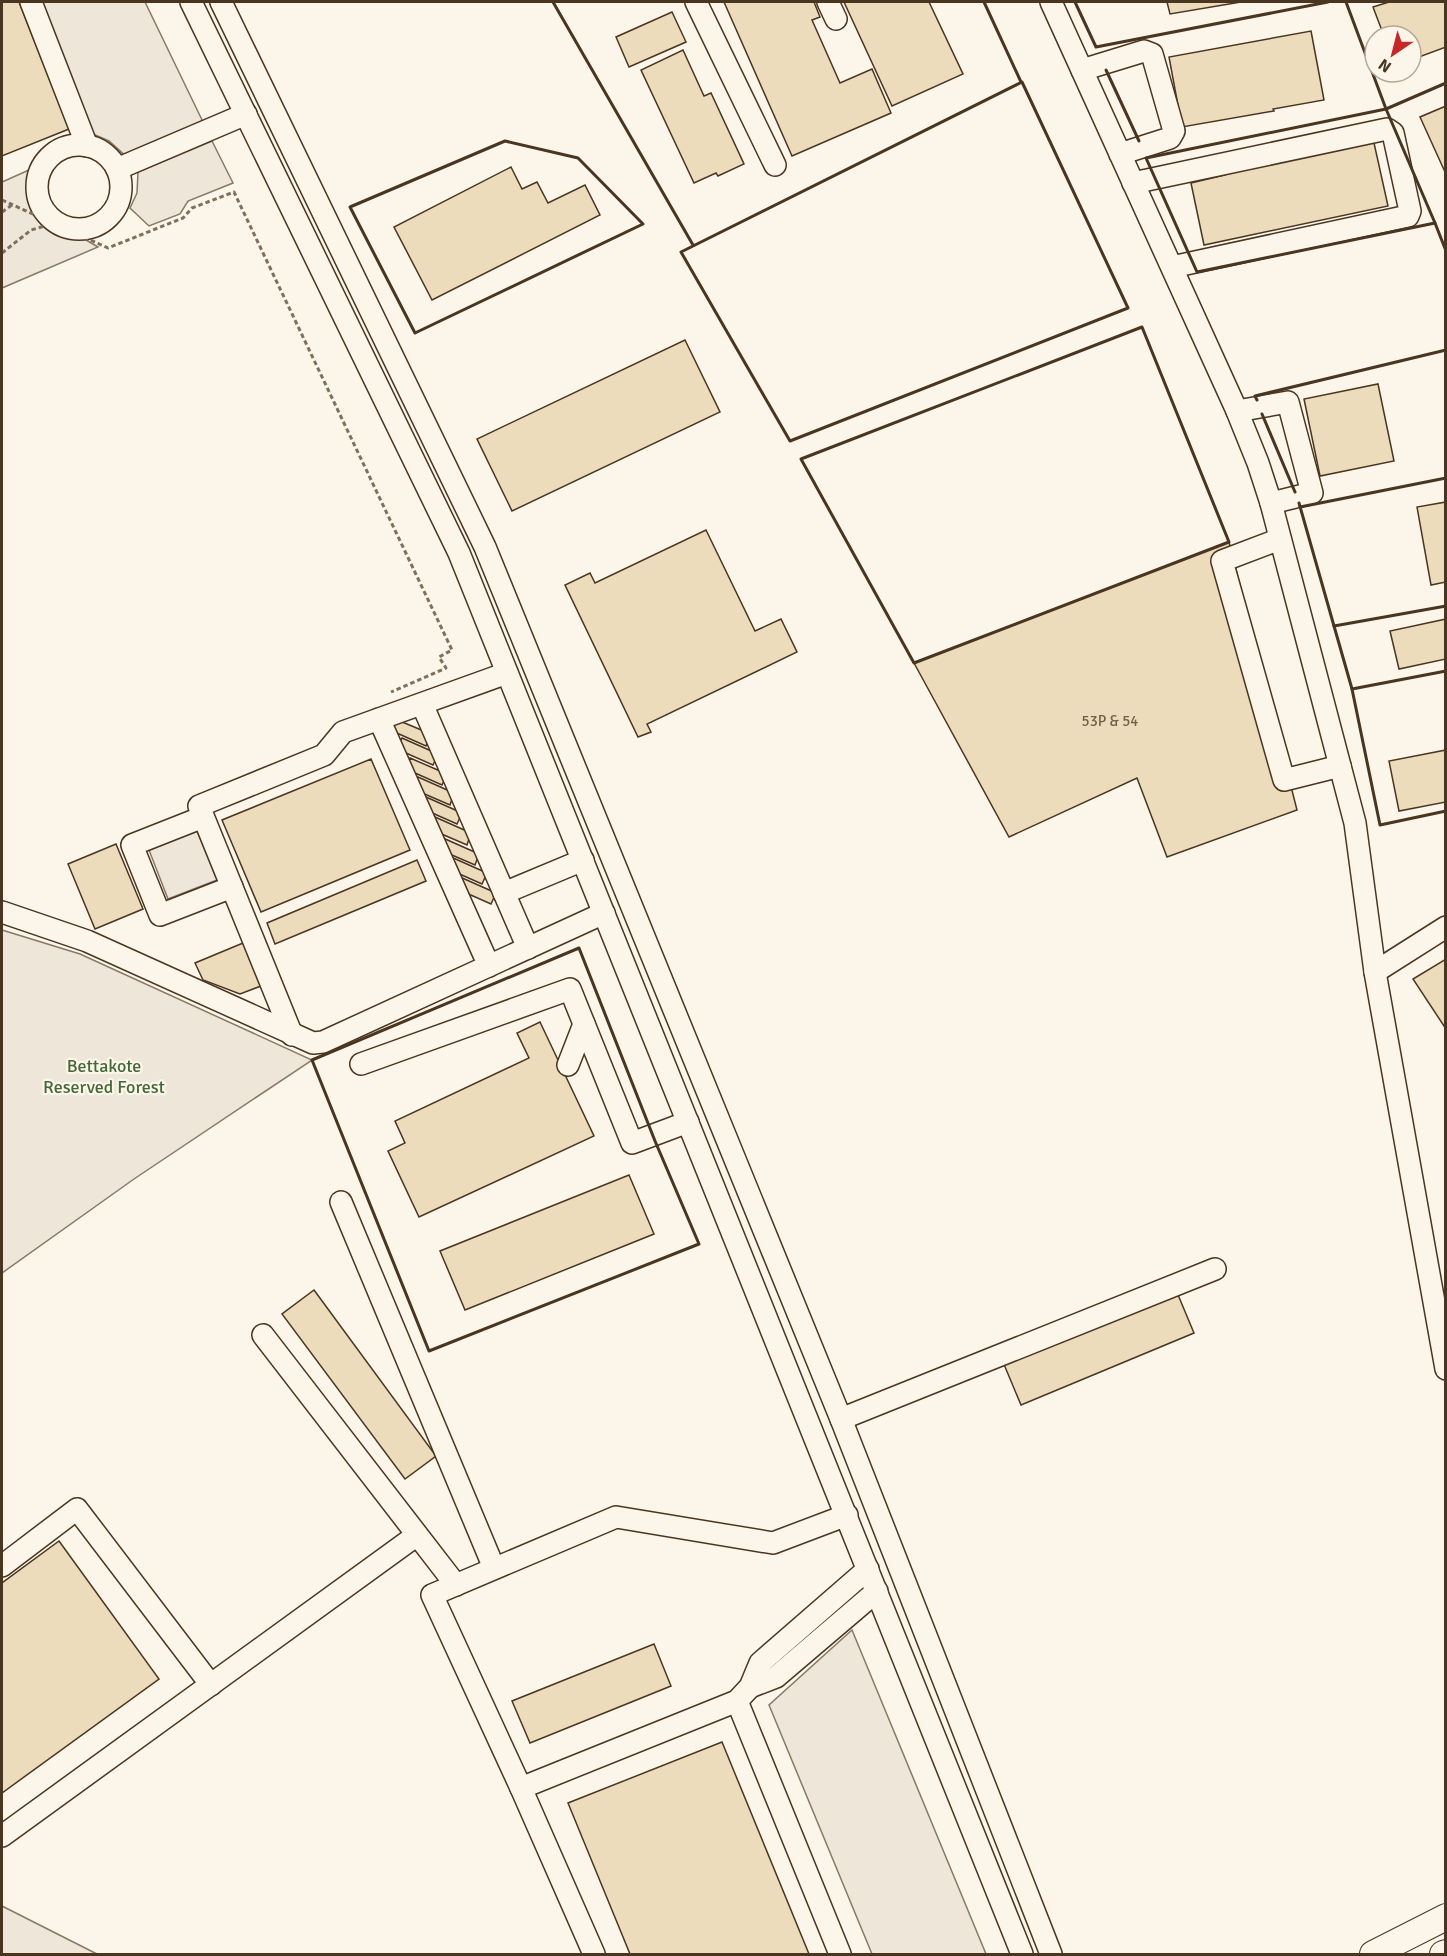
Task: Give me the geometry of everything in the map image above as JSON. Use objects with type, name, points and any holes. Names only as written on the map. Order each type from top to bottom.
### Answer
[{"type":"main road","points":[[1373,1954],[1446,1917]]},
{"type":"street","points":[[31,2],[87,146]]},
{"type":"street","points":[[191,2],[459,553],[1022,1954]]},
{"type":"street","points":[[221,2],[485,547],[841,1419],[1051,1954]]},
{"type":"street","points":[[696,2],[775,165]]},
{"type":"street","points":[[1051,2],[1237,411],[1271,503],[1355,823],[1375,972],[1446,1369]]},
{"type":"street","points":[[1082,70],[1144,51],[1152,54],[1174,130],[1170,138],[1119,154]]},
{"type":"street","points":[[117,169],[246,114]]},
{"type":"street","points":[[1133,183],[1387,129],[1393,133],[1410,211],[1408,216],[1172,267]]},
{"type":"street","points":[[71,145],[87,146],[103,152],[117,169],[121,189],[119,200],[108,218],[88,228],[66,228],[47,216],[41,207],[36,185],[38,174],[43,163],[60,148],[71,145]]},
{"type":"street","points":[[1237,411],[1288,402],[1312,493],[1271,503]]},
{"type":"street","points":[[1280,539],[1222,561],[1284,780],[1340,766]]},
{"type":"street","points":[[292,1035],[199,806],[324,755],[343,732],[507,673]]},
{"type":"street","points":[[422,704],[528,948]]},
{"type":"street","points":[[379,719],[489,966]]},
{"type":"street","points":[[203,817],[132,845],[160,915],[232,886]]},
{"type":"street","points":[[504,893],[583,860]]},
{"type":"street","points":[[2,912],[87,941],[313,1043],[323,1042],[604,913]]},
{"type":"street","points":[[1375,972],[1446,927]]},
{"type":"street","points":[[361,1064],[570,989],[632,1143],[688,1122]]},
{"type":"street","points":[[568,1065],[584,1024]]},
{"type":"street","points":[[341,1202],[494,1569]]},
{"type":"street","points":[[841,1419],[1215,1269]]},
{"type":"street","points":[[263,1335],[456,1585]]},
{"type":"street","points":[[2,1566],[77,1509],[211,1685]]},
{"type":"street","points":[[594,1954],[432,1595],[616,1517],[773,1543],[847,1515]]},
{"type":"street","points":[[2,1836],[417,1535]]},
{"type":"street","points":[[840,1954],[743,1694],[760,1663],[868,1569]]},
{"type":"street","points":[[521,1788],[743,1694],[776,1677],[877,1592]]},
{"type":"path","points":[[2,200],[108,248],[183,218],[192,208],[234,192],[452,650],[439,657],[446,668],[385,695]]},
{"type":"path","points":[[2,212],[12,205]]},
{"type":"path","points":[[2,253],[31,230],[54,224]]},
{"type":"green space","points":[[37,2],[145,2],[204,124],[127,157],[109,141],[86,131]]},
{"type":"green space","points":[[212,141],[233,183],[188,201],[180,214],[149,226],[130,208],[137,193],[138,172]]},
{"type":"green space","points":[[29,170],[27,197],[37,211],[98,247],[2,288],[2,182]]},
{"type":"green space","points":[[197,831],[217,880],[168,899],[149,850]]},
{"type":"green space","name":"Bettakote Reserved Forest","points":[[2,930],[80,954],[312,1060],[134,1179],[2,1273]]},
{"type":"green space","points":[[852,1630],[986,1954],[872,1954],[769,1705]]},
{"type":"green space","points":[[2,1906],[97,1954],[2,1954]]},
{"type":"building","points":[[2,2],[19,2],[69,129],[2,156]]},
{"type":"building","points":[[724,2],[814,2],[820,17],[812,20],[840,83],[872,69],[891,113],[792,156]]},
{"type":"building","points":[[844,2],[929,2],[963,74],[892,106]]},
{"type":"building","points":[[1167,2],[1241,2],[1170,14]]},
{"type":"building","points":[[1389,2],[1446,2],[1446,47],[1423,56],[1423,24],[1379,24],[1373,7]]},
{"type":"building","points":[[672,12],[686,42],[629,67],[616,37]]},
{"type":"building","points":[[1311,31],[1324,100],[1182,127],[1169,57]]},
{"type":"building","points":[[683,50],[704,96],[711,93],[744,164],[718,176],[716,173],[694,183],[641,70]]},
{"type":"building","points":[[1446,106],[1446,171],[1445,172],[1420,117]]},
{"type":"building","points":[[1372,134],[1388,206],[1204,245],[1191,183],[1225,175],[1223,165]]},
{"type":"building","points":[[511,167],[522,189],[537,182],[548,203],[585,185],[600,215],[432,300],[394,227]]},
{"type":"building","points":[[685,340],[720,412],[512,511],[477,439]]},
{"type":"building","points":[[1378,384],[1394,461],[1320,476],[1304,399]]},
{"type":"building","points":[[1446,502],[1446,582],[1431,585],[1417,507]]},
{"type":"building","points":[[706,530],[755,631],[781,619],[797,652],[647,724],[651,732],[638,737],[565,585],[590,573],[595,583]]},
{"type":"building","points":[[1229,542],[1297,810],[1167,857],[1137,778],[1009,837],[914,663]]},
{"type":"building","points":[[1446,619],[1446,659],[1399,669],[1390,631]]},
{"type":"building","points":[[395,719],[431,734],[426,746],[390,730]]},
{"type":"building","points":[[402,738],[438,754],[433,765],[397,749]]},
{"type":"building","points":[[1446,750],[1446,802],[1399,811],[1389,761]]},
{"type":"building","points":[[410,758],[447,774],[442,785],[406,769]]},
{"type":"building","points":[[371,759],[410,850],[261,912],[222,820]]},
{"type":"building","points":[[418,777],[454,793],[450,805],[413,789]]},
{"type":"building","points":[[426,797],[462,813],[457,824],[421,808]]},
{"type":"building","points":[[435,817],[471,833],[467,845],[430,829]]},
{"type":"building","points":[[443,838],[479,854],[475,865],[438,849]]},
{"type":"building","points":[[116,844],[143,909],[95,929],[68,864]]},
{"type":"building","points":[[451,857],[487,873],[482,884],[446,868]]},
{"type":"building","points":[[417,860],[426,881],[275,944],[267,923]]},
{"type":"building","points":[[460,877],[496,893],[491,904],[455,888]]},
{"type":"building","points":[[243,943],[261,986],[240,994],[203,980],[195,963]]},
{"type":"building","points":[[1446,959],[1446,1029],[1413,979]]},
{"type":"building","points":[[540,1022],[594,1136],[419,1217],[388,1151],[405,1143],[395,1121],[529,1058],[517,1033]]},
{"type":"building","points":[[629,1175],[654,1234],[465,1310],[440,1251]]},
{"type":"building","points":[[314,1290],[436,1456],[405,1479],[282,1314]]},
{"type":"building","points":[[1176,1290],[1194,1333],[1021,1405],[1003,1362]]},
{"type":"building","points":[[59,1541],[159,1679],[2,1793],[2,1583]]},
{"type":"building","points":[[654,1644],[671,1686],[530,1743],[512,1701]]},
{"type":"building","points":[[722,1742],[809,1954],[630,1954],[568,1803]]},
{"type":"wall","points":[[553,2],[693,245]]},
{"type":"wall","points":[[984,2],[1021,82]]},
{"type":"wall","points":[[1075,2],[1096,47],[1328,2]]},
{"type":"wall","points":[[1346,2],[1386,109],[1446,83]]},
{"type":"wall","points":[[1106,70],[1139,141]]},
{"type":"wall","points":[[1022,82],[1128,308],[790,441],[681,252],[1022,82]]},
{"type":"wall","points":[[1386,109],[1435,223],[1197,272],[1146,158],[1386,109]]},
{"type":"wall","points":[[505,141],[578,158],[643,224],[415,333],[350,207],[505,141]]},
{"type":"wall","points":[[1435,223],[1446,251]]},
{"type":"wall","points":[[1142,327],[1229,542],[914,663],[801,459],[1142,327]]},
{"type":"wall","points":[[1257,400],[1255,396],[1446,350]]},
{"type":"wall","points":[[1262,414],[1295,492]]},
{"type":"wall","points":[[1300,507],[1446,478]]},
{"type":"wall","points":[[1299,503],[1334,626],[1446,606]]},
{"type":"wall","points":[[1334,626],[1352,689],[1446,671]]},
{"type":"wall","points":[[1352,689],[1380,825],[1446,811]]},
{"type":"wall","points":[[579,948],[655,1141],[699,1244],[429,1351],[312,1060],[579,948]]}]
